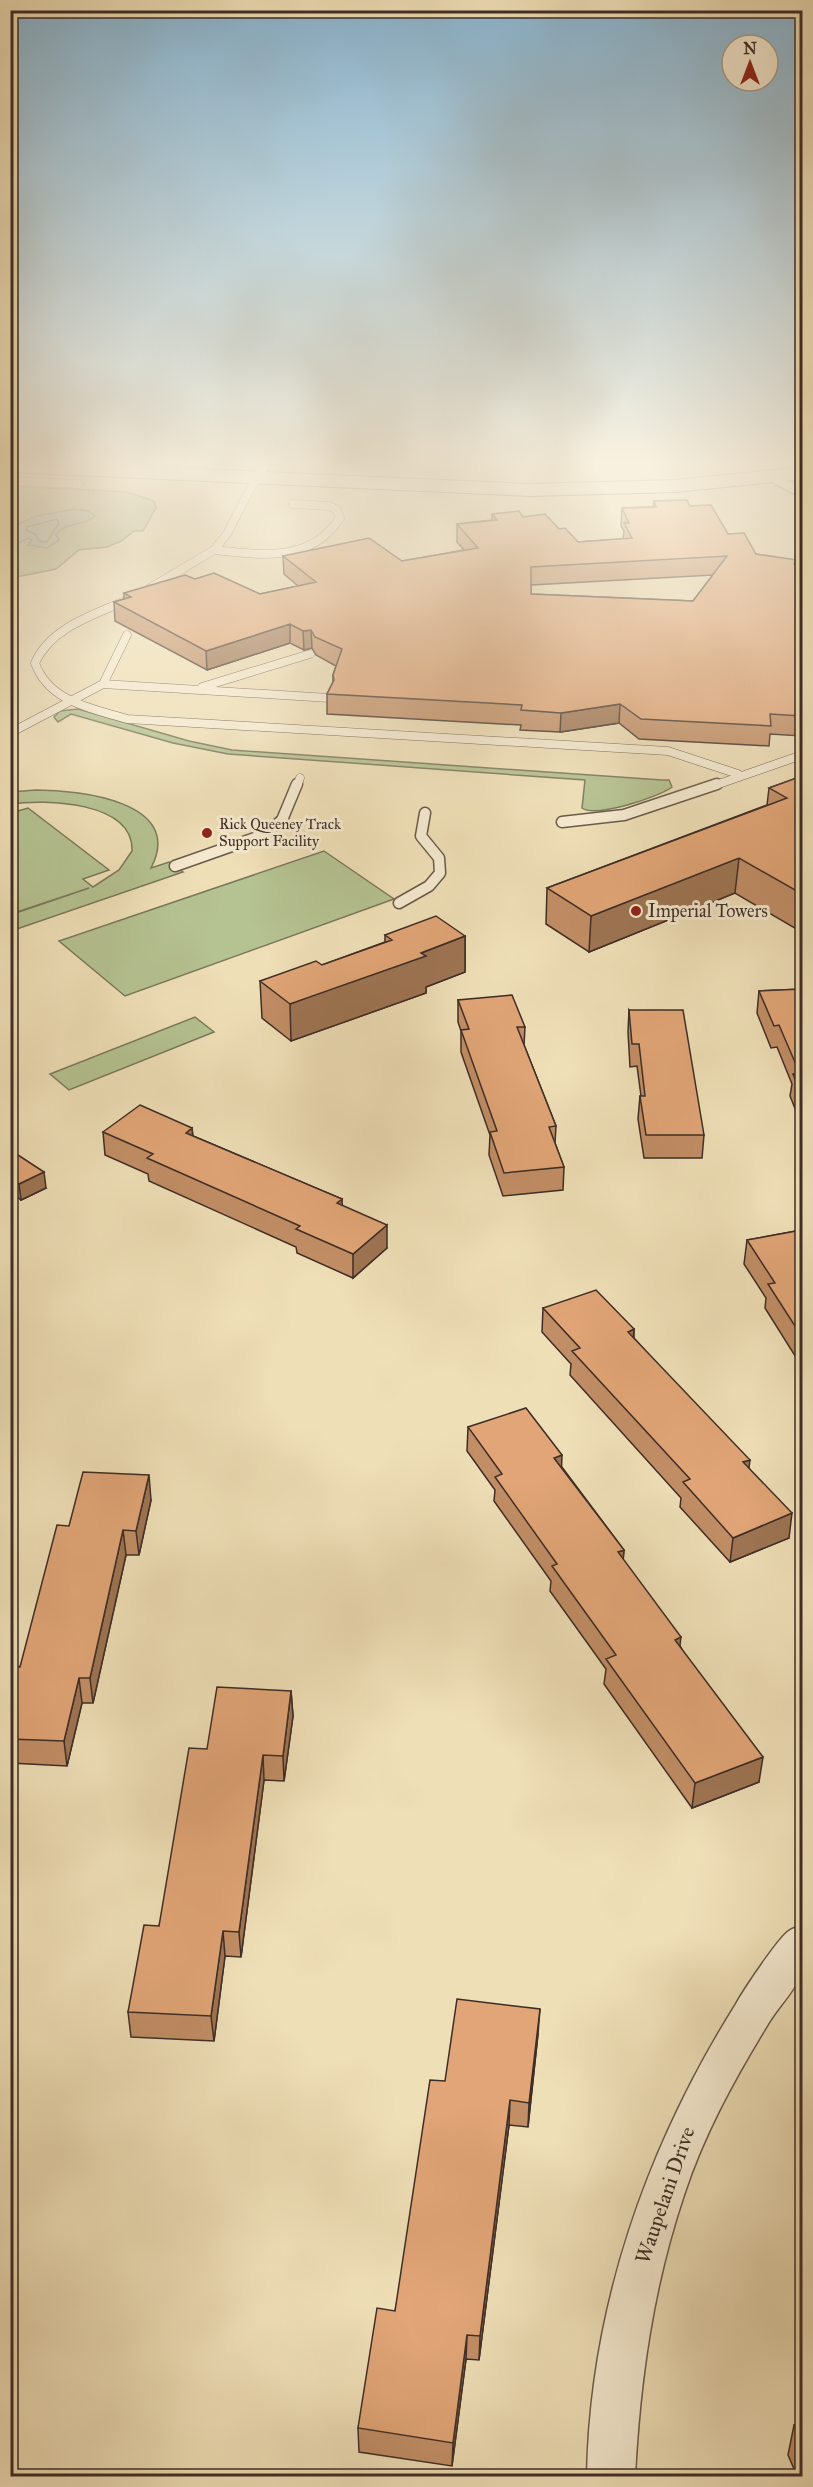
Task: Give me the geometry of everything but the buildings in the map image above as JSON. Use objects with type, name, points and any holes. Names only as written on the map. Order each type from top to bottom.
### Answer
[{"type":"street","name":"Waupelani Drive","points":[[611,2476],[619,2378],[631,2304],[650,2230],[672,2162],[699,2103],[737,2034],[802,1943]]},
{"type":"lane","points":[[163,581],[63,632],[45,644],[35,663],[42,682],[60,696],[128,720],[668,751],[738,774]]},
{"type":"lane","points":[[103,684],[127,635]]},
{"type":"lane","points":[[193,690],[310,654]]},
{"type":"lane","points":[[10,733],[103,684],[329,698]]},
{"type":"lane","points":[[562,822],[596,821],[631,814],[738,774],[802,755]]},
{"type":"lane","points":[[175,866],[266,834],[282,820],[300,778]]},
{"type":"lane","points":[[399,903],[436,881],[441,871],[440,859],[424,843],[421,835],[420,826],[425,813]]},
{"type":"green space","points":[[78,709],[189,741],[232,750],[669,780],[672,787],[627,805],[589,810],[582,808],[585,780],[228,754],[173,743],[71,714],[58,722],[54,717],[60,711]]},
{"type":"green space","points":[[36,790],[100,797],[122,804],[141,814],[154,828],[158,845],[151,868],[169,862],[183,872],[11,931],[10,915],[89,888],[11,914],[11,813],[28,808],[109,870],[83,879],[93,887],[119,870],[132,851],[129,834],[119,822],[103,813],[64,803],[11,804],[11,792]]},
{"type":"green space","points":[[324,851],[394,899],[125,996],[59,941]]},
{"type":"green space","points":[[195,1017],[214,1032],[69,1090],[50,1074]]},
{"type":"place","name":"Rick Queeney Track Support Facility","points":[[207,833]]},
{"type":"place","name":"Imperial Towers","points":[[636,911]]}]
